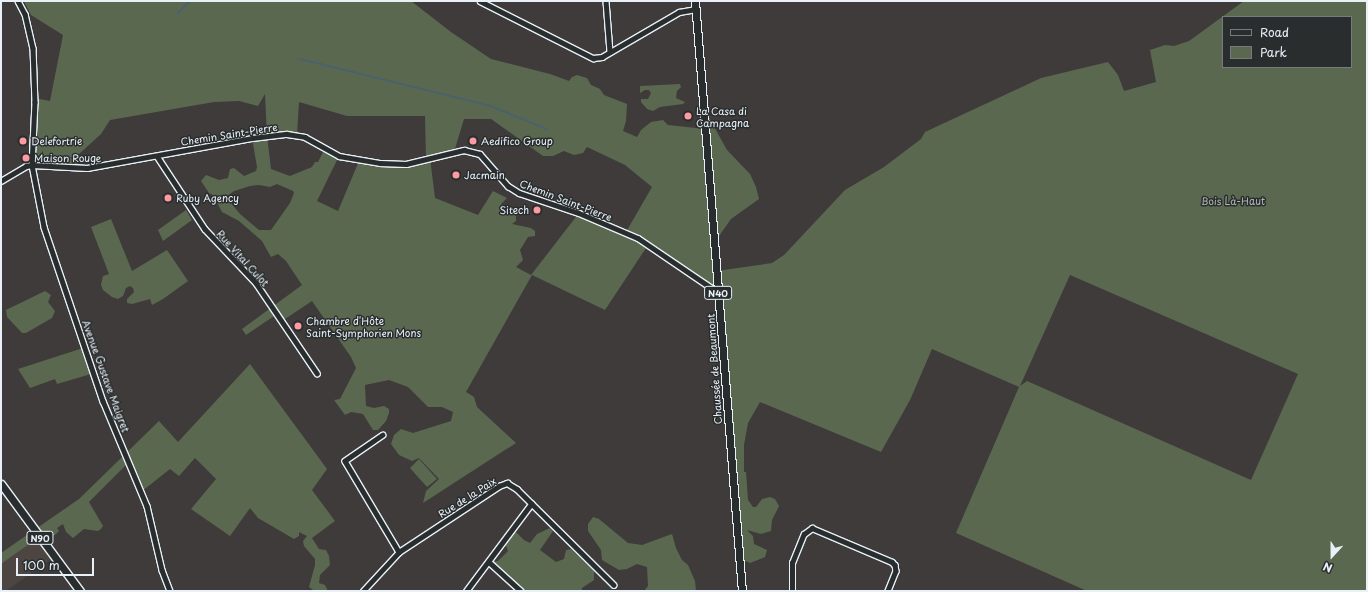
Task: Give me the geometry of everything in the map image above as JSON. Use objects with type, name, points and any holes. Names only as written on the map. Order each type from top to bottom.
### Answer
[{"type":"main road","name":"Chaussée de Beaumont","points":[[695,1],[742,591]]},
{"type":"main road","name":"N90","points":[[1,484],[80,591]]},
{"type":"street","name":"Avenue Gustave Maigret","points":[[18,1],[25,14],[33,48],[35,102],[32,165],[46,233],[103,401],[147,506],[162,570],[170,591]]},
{"type":"street","points":[[480,1],[588,56],[598,58],[679,12],[696,9]]},
{"type":"street","points":[[606,1],[610,52]]},
{"type":"street","name":"Chemin Saint-Pierre","points":[[32,165],[87,168],[252,138],[287,134],[305,137],[339,156],[380,163],[406,164],[459,151],[472,152],[483,157],[508,186],[519,193],[579,213],[638,238],[718,291]]},
{"type":"street","name":"Rue Vital Culot","points":[[157,156],[202,224],[256,283],[317,373]]},
{"type":"street","points":[[1,181],[26,166],[32,165]]},
{"type":"street","points":[[383,435],[345,461],[399,552]]},
{"type":"street","name":"Rue de la Paix","points":[[362,591],[399,552],[499,486],[507,484],[517,489],[614,585]]},
{"type":"street","points":[[466,591],[531,504]]},
{"type":"street","points":[[792,591],[792,563],[804,534],[807,530],[812,528],[892,562],[895,565],[896,571],[888,591]]},
{"type":"street","points":[[489,562],[521,591]]},
{"type":"shaded area","points":[[40,537],[54,557],[6,591],[1,591],[1,564]]},
{"type":"green space","name":"Bois Là-Haut","points":[[24,1],[411,1],[451,32],[491,59],[550,74],[569,81],[572,77],[577,75],[587,78],[591,85],[600,89],[604,95],[627,104],[626,121],[623,131],[637,137],[641,130],[651,122],[663,120],[668,125],[705,129],[703,107],[727,150],[750,174],[756,187],[759,199],[731,219],[714,243],[717,271],[772,263],[784,255],[845,190],[884,167],[921,139],[925,132],[1041,78],[1108,62],[1118,75],[1124,91],[1156,82],[1150,50],[1165,45],[1174,46],[1189,41],[1222,17],[1222,68],[1352,68],[1352,16],[1223,16],[1244,1],[1367,1],[1367,591],[1087,591],[956,533],[1019,387],[932,349],[910,400],[881,452],[760,402],[748,423],[744,445],[744,472],[746,472],[748,500],[753,507],[756,507],[762,499],[770,497],[775,499],[779,506],[772,520],[771,531],[761,534],[747,530],[753,536],[754,544],[767,550],[765,557],[750,563],[741,559],[739,481],[733,482],[718,291],[648,245],[605,310],[532,275],[466,392],[474,397],[477,407],[516,443],[423,503],[426,491],[439,479],[419,458],[412,461],[399,455],[391,444],[394,435],[401,429],[413,433],[451,421],[453,412],[442,407],[428,407],[408,387],[389,380],[365,385],[366,406],[374,408],[384,406],[389,409],[386,421],[378,430],[373,430],[363,414],[351,412],[345,415],[334,400],[340,399],[356,368],[351,357],[312,301],[282,321],[277,314],[246,335],[242,329],[302,285],[286,261],[278,254],[271,257],[262,241],[239,221],[222,212],[213,195],[209,193],[201,181],[206,175],[219,180],[228,178],[230,169],[234,168],[244,176],[256,171],[257,167],[252,138],[267,136],[265,94],[258,106],[239,101],[214,102],[110,120],[101,134],[79,154],[78,166],[32,165],[34,98],[50,101],[63,35],[31,15]],"holes":[[[299,102],[347,116],[425,116],[426,159],[398,164],[359,161],[338,211],[317,201],[339,156],[325,148],[318,162],[315,162],[312,167],[290,176],[271,169],[267,136],[297,135]],[[464,119],[491,119],[543,156],[553,156],[564,151],[574,155],[583,153],[587,147],[625,165],[652,187],[626,232],[579,213],[531,275],[516,267],[523,260],[520,250],[528,237],[535,236],[535,231],[531,228],[512,224],[516,221],[516,216],[501,204],[507,198],[493,191],[478,215],[435,198],[430,158],[454,152]],[[277,184],[293,191],[294,193],[290,203],[271,230],[259,230],[240,214],[226,197],[234,191],[250,186],[259,185],[270,187]],[[1070,275],[1298,374],[1251,480],[1027,381],[1020,386]]]},
{"type":"green space","points":[[680,84],[681,87],[677,91],[676,98],[685,102],[683,104],[660,107],[653,111],[647,109],[641,102],[641,99],[648,99],[651,93],[649,90],[645,90],[640,93],[640,86]]},
{"type":"green space","points":[[186,210],[192,220],[163,241],[158,230]]},
{"type":"green space","points":[[111,219],[132,271],[167,250],[188,281],[152,305],[150,299],[132,304],[127,303],[127,299],[134,292],[133,288],[130,286],[126,288],[123,296],[118,299],[112,297],[103,290],[101,285],[103,276],[109,274],[91,227]]},
{"type":"green space","points":[[45,291],[51,295],[48,302],[55,311],[52,318],[26,333],[22,333],[7,317],[6,310]]},
{"type":"green space","points":[[83,348],[91,374],[57,384],[55,379],[30,388],[18,369]]},
{"type":"green space","points":[[250,364],[327,469],[312,490],[335,521],[312,538],[319,549],[326,550],[329,556],[330,565],[320,575],[319,583],[325,585],[328,591],[313,590],[309,587],[315,565],[315,559],[304,546],[303,541],[307,536],[299,532],[299,536],[294,539],[258,518],[250,508],[230,536],[191,509],[216,479],[195,458],[179,476],[170,469],[141,492],[128,463],[89,502],[103,526],[101,529],[98,531],[84,529],[73,538],[66,532],[63,524],[57,528],[59,531],[55,535],[50,536],[48,531],[1,564],[1,553],[79,499],[159,421],[178,442]]},
{"type":"green space","points":[[419,459],[437,479],[427,487],[410,468]]},
{"type":"green space","points":[[593,517],[599,519],[628,543],[642,545],[672,534],[676,548],[682,560],[688,565],[695,581],[696,591],[644,591],[648,586],[647,567],[637,564],[627,569],[619,570],[602,560],[601,550],[588,531],[588,524]]},
{"type":"green space","points":[[550,528],[553,531],[540,550],[556,562],[564,559],[566,550],[571,549],[594,571],[594,580],[582,588],[582,591],[521,591],[489,562],[498,561],[508,551],[504,541],[513,529],[524,540],[530,543],[537,534]]},
{"type":"waterway","points":[[178,13],[190,1]]},
{"type":"waterway","points":[[300,59],[491,106],[547,129]]},
{"type":"place","name":"La Casa di Campagna","points":[[688,116]]},
{"type":"place","name":"Delefortrie","points":[[23,141]]},
{"type":"place","name":"Aedifico Group","points":[[473,141]]},
{"type":"place","name":"Maison Rouge","points":[[26,158]]},
{"type":"place","name":"Jacmain","points":[[456,175]]},
{"type":"place","name":"Ruby Agency","points":[[168,198]]},
{"type":"place","name":"Sitech","points":[[537,210]]},
{"type":"place","name":"Chambre d'Hôte Saint-Symphorien Mons","points":[[298,326]]}]
